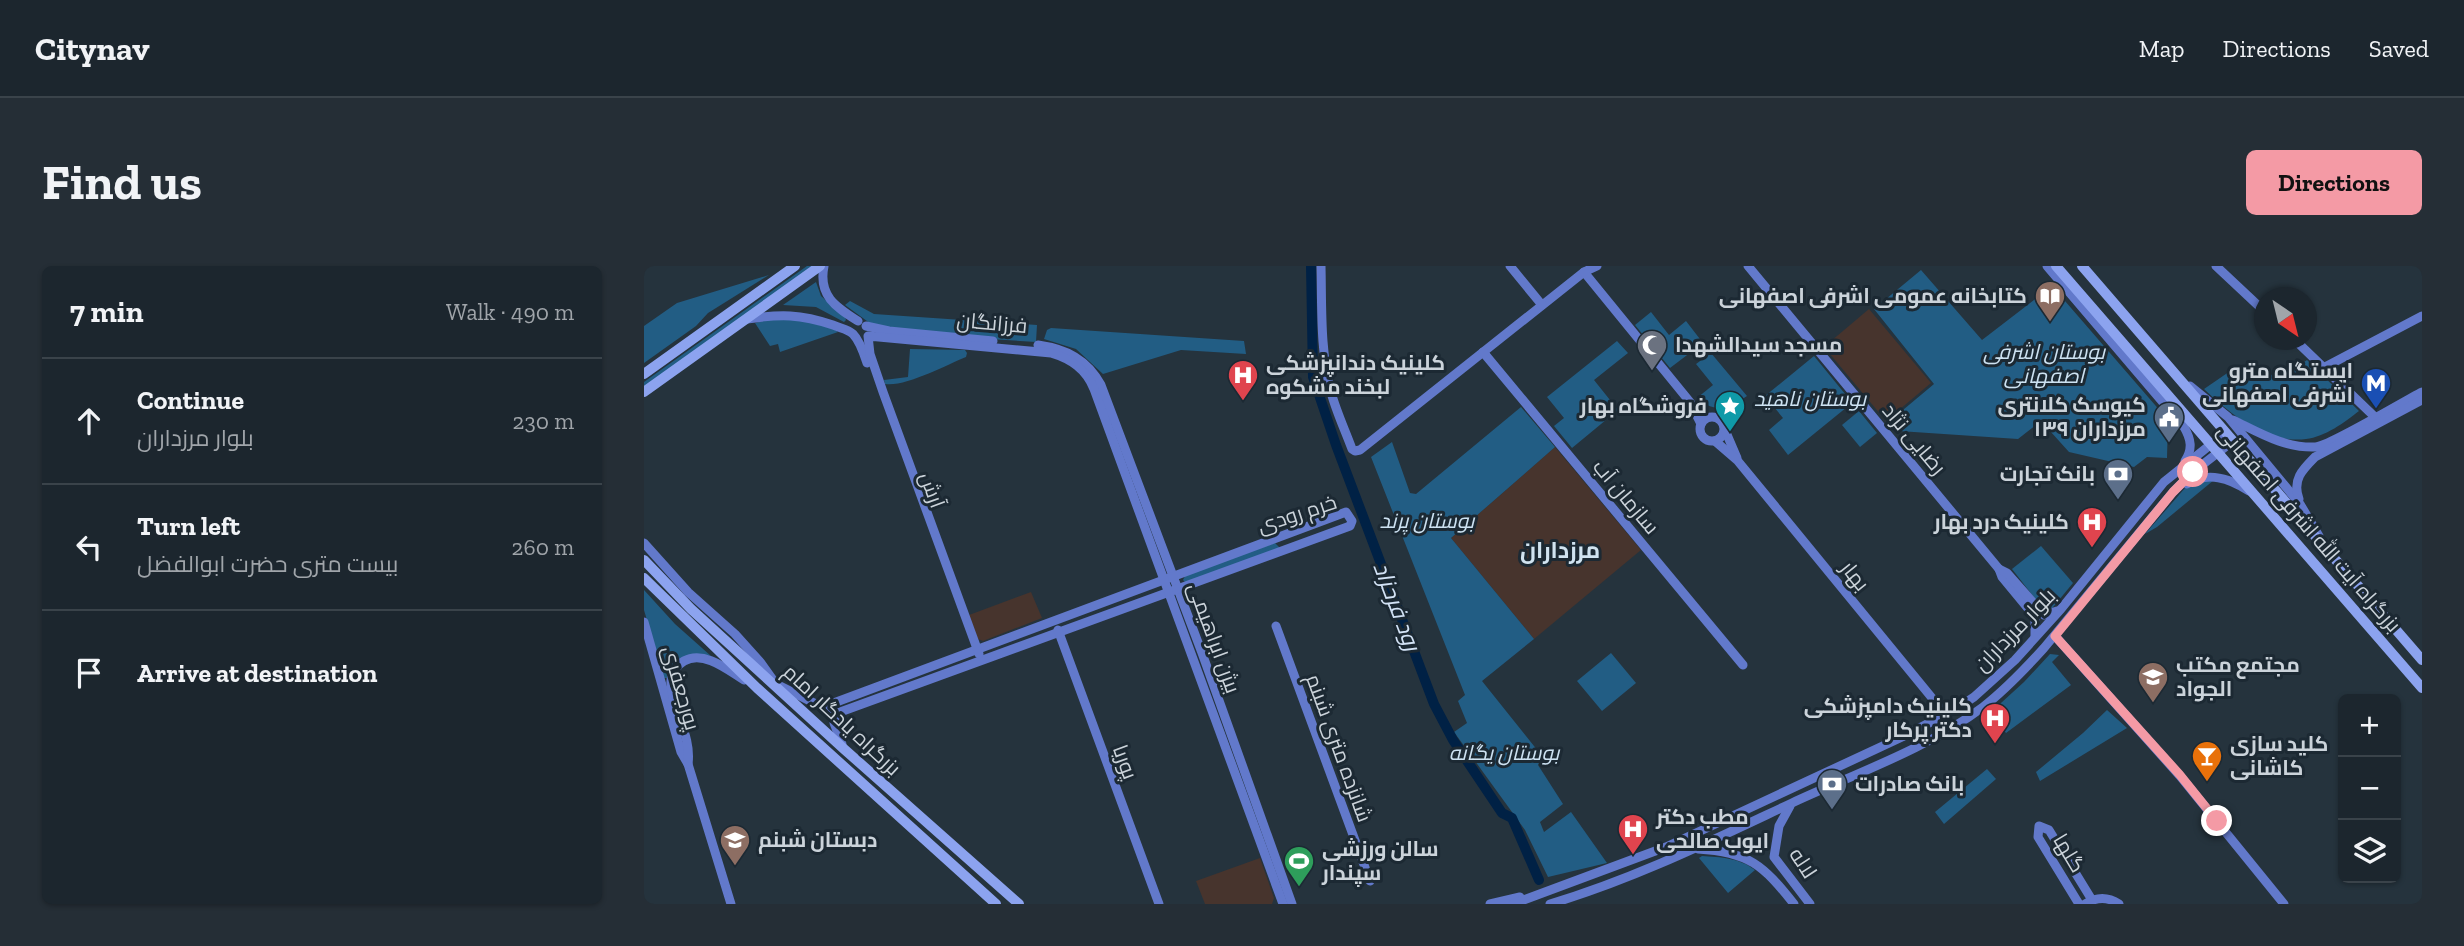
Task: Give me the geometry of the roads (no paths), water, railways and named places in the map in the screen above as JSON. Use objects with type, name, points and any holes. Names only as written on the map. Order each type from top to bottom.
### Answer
[{"type":"highway","points":[[644,374],[795,266]]},
{"type":"highway","points":[[644,394],[822,266]]},
{"type":"highway","name":"بزرگراه آیت الله اشرفی اصفهانی","points":[[2056,266],[2069,288],[2215,448],[2422,688]]},
{"type":"highway","name":"بزرگراه آیت الله اشرفی اصفهانی","points":[[2082,266],[2422,660]]},
{"type":"highway","name":"بزرگراه یادگار امام","points":[[644,560],[691,609],[1019,904]]},
{"type":"highway","name":"بزرگراه یادگار امام","points":[[644,578],[757,688],[996,904]]},
{"type":"highway","points":[[2399,633],[2422,653]]},
{"type":"street","points":[[822,266],[821,279],[825,293],[864,328]]},
{"type":"street","points":[[1321,266],[1322,341],[1326,366],[1332,393],[1352,449],[1358,451],[1586,269],[1597,266]]},
{"type":"street","points":[[1510,266],[1542,306]]},
{"type":"street","name":"رضایی نژاد","points":[[1748,266],[1999,569],[2002,577],[2035,617],[2035,638]]},
{"type":"street","points":[[2047,266],[2069,288],[2186,430],[2191,443],[2189,453],[2174,472]]},
{"type":"street","points":[[2216,266],[2254,302]]},
{"type":"street","points":[[1586,269],[1690,402],[1701,424],[1702,436],[1708,441],[1715,441],[1722,437],[1724,430]]},
{"type":"street","points":[[745,319],[778,314],[798,315],[851,331]]},
{"type":"street","points":[[2325,367],[2422,316]]},
{"type":"street","points":[[851,331],[849,324],[852,321],[864,328]]},
{"type":"street","name":"فرزانگان","points":[[851,331],[863,337],[864,328],[1038,348],[1058,355],[1083,369],[1096,387]]},
{"type":"street","name":"آرش","points":[[864,328],[883,392],[979,662]]},
{"type":"street","name":"آرش","points":[[851,331],[864,356],[975,650]]},
{"type":"street","points":[[2306,350],[2378,419]]},
{"type":"street","name":"سازمان آب","points":[[1483,352],[1743,665]]},
{"type":"street","points":[[2175,374],[2228,417],[2265,437],[2285,444],[2319,447],[2422,400]]},
{"type":"street","name":"بیژن ابراهیمی","points":[[1096,387],[1267,847],[1292,904]]},
{"type":"street","points":[[2300,504],[2296,485],[2301,471],[2315,457],[2422,392]]},
{"type":"street","points":[[1690,402],[1709,417],[1721,420],[1737,460]]},
{"type":"street","points":[[1701,424],[1709,417]]},
{"type":"street","points":[[2228,417],[2300,504],[2328,551]]},
{"type":"street","name":"بلوار مرزداران","points":[[1513,904],[1666,847],[1946,715],[1974,697],[1994,680],[2061,609],[2174,472],[2229,437]]},
{"type":"street","points":[[1715,441],[1737,460]]},
{"type":"street","name":"بلوار مرزداران","points":[[1553,903],[1696,849],[1917,745],[1963,720],[2003,690],[2055,636],[2173,492],[2215,448]]},
{"type":"street","name":"بهار","points":[[1737,460],[1946,715]]},
{"type":"street","points":[[2173,492],[2195,479],[2216,477],[2228,479],[2255,495]]},
{"type":"street","name":"خرم رودی","points":[[831,704],[1346,512],[1352,521],[1350,526],[841,712]]},
{"type":"street","points":[[2138,513],[2146,514],[2150,521]]},
{"type":"street","points":[[1280,537],[1285,550]]},
{"type":"street","points":[[644,543],[688,592],[735,634],[776,684],[810,703],[831,704]]},
{"type":"street","name":"رضایی نژاد","points":[[1999,569],[2007,573],[2044,615],[2061,609]]},
{"type":"street","name":"پوریا","points":[[1055,621],[1159,904]]},
{"type":"street","name":"پورجعفری","points":[[644,622],[681,752],[688,764],[731,904]]},
{"type":"street","name":"شانزده متری شبنم","points":[[1276,626],[1370,881]]},
{"type":"street","points":[[2055,636],[2180,775],[2284,904]]},
{"type":"street","points":[[644,648],[655,663]]},
{"type":"street","name":"پورجعفری","points":[[688,764],[689,751],[671,684],[676,668],[690,659],[707,659],[757,688]]},
{"type":"street","points":[[831,704],[826,709],[829,714],[841,712]]},
{"type":"street","points":[[841,712],[836,718],[834,728],[844,749]]},
{"type":"street","name":"لاله","points":[[1794,802],[1785,812],[1779,826],[1774,857],[1810,904]]},
{"type":"street","name":"گلها","points":[[2079,904],[2038,837],[2039,826],[2049,830],[2089,902]]},
{"type":"street","name":"بیژن ابراهیمی","points":[[1267,847],[1283,904]]},
{"type":"street","name":"لاله","points":[[1696,849],[1719,850],[1763,868],[1794,904]]},
{"type":"street","points":[[1490,904],[1552,889]]},
{"type":"street","points":[[2089,902],[2104,898],[2119,904]]},
{"type":"waterway","name":"رود فرحزاد","points":[[1311,266],[1313,377],[1336,445],[1434,704],[1453,740],[1502,813],[1512,818],[1539,880]]},
{"type":"place","name":"کتابخانه عمومی اشرفی اصفهانی","points":[[2050,323]]},
{"type":"place","name":"مسجد سیدالشهدا","points":[[1652,372]]},
{"type":"place","name":"کلینیک دندانپزشکی لبخند مشکوه","points":[[1243,402]]},
{"type":"place","name":"ایستگاه مترو اشرفی اصفهانی","points":[[2376,410]]},
{"type":"place","name":"فروشگاه بهار","points":[[1730,433]]},
{"type":"place","name":"کیوسک کلانتری ۱۳۹ مرزداران","points":[[2169,444]]},
{"type":"place","name":"بانک تجارت","points":[[2118,501]]},
{"type":"place","name":"کلینیک درد بهار","points":[[2092,549]]},
{"type":"place","name":"مجتمع مکتب الجواد","points":[[2153,704]]},
{"type":"place","name":"کلینیک دامپزشکی دکتر پرکار","points":[[1995,745]]},
{"type":"place","name":"کلید سازی کاشانی","points":[[2207,783]]},
{"type":"place","name":"بانک صادرات","points":[[1832,811]]},
{"type":"place","name":"مطب دکتر ایوب صالحی","points":[[1633,856]]},
{"type":"place","name":"دبستان شبنم","points":[[735,867]]},
{"type":"place","name":"سالن ورزشی سپندار","points":[[1299,888]]},
{"type":"district","name":"مرزداران","points":[[1560,550]]},
{"type":"park label","name":"بوستان اشرفی اصفهانی","points":[[2044,364]]},
{"type":"park label","name":"بوستان ناهید","points":[[1810,399]]},
{"type":"park label","name":"بوستان پرند","points":[[1427,521]]},
{"type":"park label","name":"بوستان یگانه","points":[[1504,753]]}]
